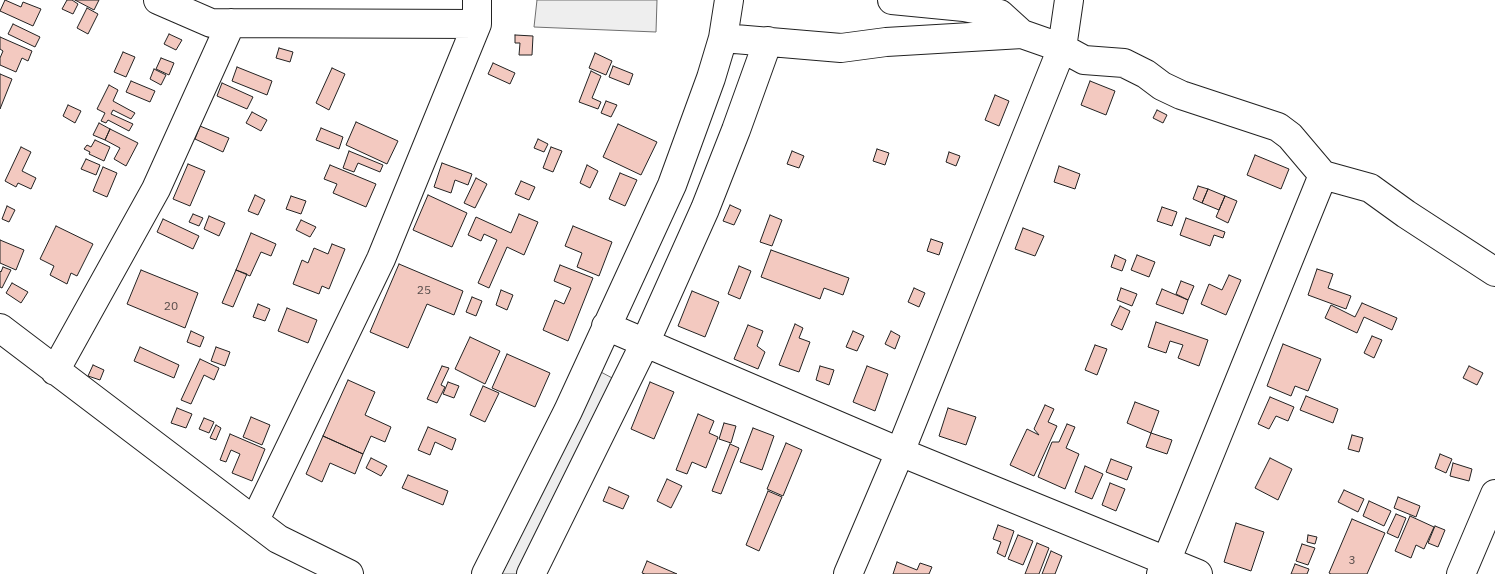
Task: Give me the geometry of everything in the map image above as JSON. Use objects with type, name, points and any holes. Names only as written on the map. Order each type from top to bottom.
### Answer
[{"type":"street","points":[[158,0],[210,23],[477,12],[381,259],[255,520]]},
{"type":"street","points":[[486,574],[560,427],[672,185],[711,78],[723,38],[729,0]]},
{"type":"street","points":[[892,0],[921,1],[1000,14],[1022,34]]},
{"type":"street","points":[[848,574],[900,452],[1062,48],[1069,0]]},
{"type":"street","points":[[55,371],[156,189],[231,23]]},
{"type":"street","points":[[723,38],[840,48],[886,42],[1022,34],[1062,48],[1084,60],[1124,63],[1181,95],[1278,127],[1290,136],[1323,175],[1370,188],[1406,214],[1495,272]]},
{"type":"street","points":[[532,574],[645,343],[704,209],[736,130],[768,41]]},
{"type":"street","points":[[1164,567],[1323,175]]},
{"type":"street","points":[[606,326],[1164,567],[1198,574]]},
{"type":"street","points":[[0,328],[278,539],[349,574]]},
{"type":"street","points":[[1461,574],[1495,494]]},
{"type":"shaded area","points":[[537,0],[657,0],[656,32],[534,27]]},
{"type":"shaded area","points":[[599,371],[616,380],[521,574],[499,574]]},
{"type":"building","points":[[5,0],[21,7],[23,2],[41,9],[33,26],[0,11]]},
{"type":"building","points":[[67,0],[72,0],[78,4],[73,14],[62,9]]},
{"type":"building","points":[[75,0],[99,0],[94,10]]},
{"type":"building","points":[[87,8],[98,14],[88,34],[77,28]]},
{"type":"building","points":[[13,24],[40,37],[35,47],[8,34]]},
{"type":"building","points":[[169,34],[182,40],[176,50],[164,44]]},
{"type":"building","points":[[515,35],[533,36],[532,55],[519,55],[520,43],[515,43]]},
{"type":"building","points":[[0,37],[32,51],[28,61],[22,58],[16,72],[0,65],[3,51],[0,49]]},
{"type":"building","points":[[279,48],[293,52],[290,62],[276,58]]},
{"type":"building","points":[[123,52],[135,57],[126,77],[114,72]]},
{"type":"building","points":[[595,53],[612,61],[606,75],[589,68]]},
{"type":"building","points":[[161,58],[174,63],[169,75],[156,69]]},
{"type":"building","points":[[493,63],[515,73],[510,84],[488,74]]},
{"type":"building","points":[[613,66],[633,74],[629,85],[609,77]]},
{"type":"building","points":[[237,67],[272,81],[267,95],[232,81]]},
{"type":"building","points":[[332,68],[345,74],[329,110],[316,103]]},
{"type":"building","points":[[154,69],[166,75],[161,85],[150,79]]},
{"type":"building","points":[[591,71],[601,76],[592,98],[601,102],[598,109],[579,102]]},
{"type":"building","points":[[0,74],[12,79],[0,109]]},
{"type":"building","points":[[131,81],[155,91],[150,102],[126,92]]},
{"type":"building","points":[[1090,81],[1115,91],[1106,115],[1081,105]]},
{"type":"building","points":[[222,83],[253,97],[247,109],[217,96]]},
{"type":"building","points":[[109,85],[118,90],[113,101],[135,113],[131,119],[113,110],[111,114],[133,124],[129,131],[108,120],[106,123],[101,121],[105,113],[97,109]]},
{"type":"building","points":[[995,95],[1009,101],[999,126],[985,120]]},
{"type":"building","points":[[606,101],[617,105],[611,117],[601,113]]},
{"type":"building","points":[[68,105],[81,111],[75,123],[63,116]]},
{"type":"building","points":[[1157,110],[1167,115],[1163,123],[1153,118]]},
{"type":"building","points":[[252,112],[267,120],[261,131],[246,123]]},
{"type":"building","points":[[356,122],[398,141],[387,164],[346,145]]},
{"type":"building","points":[[99,123],[110,129],[105,140],[93,135]]},
{"type":"building","points":[[618,124],[657,142],[641,175],[603,157]]},
{"type":"building","points":[[200,126],[229,138],[223,152],[195,139]]},
{"type":"building","points":[[321,128],[343,137],[339,149],[316,140]]},
{"type":"building","points":[[110,129],[138,143],[126,166],[114,159],[120,148],[105,140]]},
{"type":"building","points":[[538,139],[548,144],[544,152],[534,148]]},
{"type":"building","points":[[95,140],[110,147],[104,161],[89,154],[90,152],[84,149],[87,145],[91,147]]},
{"type":"building","points":[[21,147],[31,152],[22,171],[36,178],[31,189],[18,183],[16,187],[5,181]]},
{"type":"building","points":[[551,147],[562,151],[553,172],[543,168]]},
{"type":"building","points":[[877,149],[889,153],[885,165],[873,161]]},
{"type":"building","points":[[349,151],[383,165],[380,172],[358,163],[354,172],[343,168]]},
{"type":"building","points":[[792,151],[804,156],[799,168],[787,164]]},
{"type":"building","points":[[949,152],[960,156],[956,166],[946,162]]},
{"type":"building","points":[[1255,155],[1289,169],[1281,189],[1247,175]]},
{"type":"building","points":[[86,159],[100,165],[96,175],[81,169]]},
{"type":"building","points":[[442,163],[472,174],[468,185],[455,180],[451,193],[434,187]]},
{"type":"building","points":[[188,164],[205,171],[190,206],[173,199]]},
{"type":"building","points":[[330,165],[376,184],[366,207],[333,193],[337,184],[324,179]]},
{"type":"building","points":[[587,165],[598,171],[590,188],[580,183]]},
{"type":"building","points":[[1059,166],[1080,174],[1075,189],[1054,182]]},
{"type":"building","points":[[103,167],[117,173],[107,197],[93,191]]},
{"type":"building","points":[[620,173],[637,180],[625,206],[609,199]]},
{"type":"building","points":[[476,178],[487,184],[475,208],[464,203]]},
{"type":"building","points":[[521,181],[535,187],[529,200],[515,194]]},
{"type":"building","points":[[1198,186],[1208,189],[1202,203],[1193,199]]},
{"type":"building","points":[[1208,189],[1225,196],[1219,210],[1202,203]]},
{"type":"building","points":[[255,195],[265,200],[258,215],[248,211]]},
{"type":"building","points":[[428,195],[467,213],[452,247],[413,230]]},
{"type":"building","points":[[291,196],[306,201],[301,214],[286,209]]},
{"type":"building","points":[[1225,196],[1237,201],[1228,223],[1216,217]]},
{"type":"building","points":[[730,205],[741,210],[734,225],[723,221]]},
{"type":"building","points":[[7,206],[15,210],[9,222],[2,219]]},
{"type":"building","points":[[1162,207],[1177,212],[1172,226],[1157,221]]},
{"type":"building","points":[[193,214],[203,218],[199,226],[189,222]]},
{"type":"building","points":[[519,214],[538,222],[524,255],[507,247],[489,288],[478,283],[497,240],[484,234],[481,241],[468,235],[476,217],[511,233]]},
{"type":"building","points":[[770,215],[782,220],[772,246],[760,242]]},
{"type":"building","points":[[209,216],[225,223],[219,236],[204,229]]},
{"type":"building","points":[[1186,218],[1225,232],[1223,238],[1214,235],[1210,246],[1180,235]]},
{"type":"building","points":[[163,219],[199,236],[193,249],[157,232]]},
{"type":"building","points":[[301,220],[316,227],[310,237],[296,230]]},
{"type":"building","points":[[56,226],[93,244],[77,276],[71,273],[67,284],[50,275],[54,266],[40,259]]},
{"type":"building","points":[[573,226],[612,242],[599,276],[577,267],[582,253],[565,246]]},
{"type":"building","points":[[1023,228],[1044,236],[1035,256],[1015,249]]},
{"type":"building","points":[[251,233],[276,244],[271,256],[261,252],[250,276],[236,270]]},
{"type":"building","points":[[931,239],[943,243],[939,255],[927,251]]},
{"type":"building","points":[[0,240],[24,250],[16,270],[0,263]]},
{"type":"building","points":[[332,244],[345,249],[329,289],[322,286],[319,294],[293,284],[302,260],[308,263],[314,248],[328,254]]},
{"type":"building","points":[[771,250],[849,278],[843,295],[824,288],[820,299],[761,277]]},
{"type":"building","points":[[1115,255],[1126,260],[1122,271],[1111,267]]},
{"type":"building","points":[[1137,255],[1155,262],[1149,277],[1131,270]]},
{"type":"building","points":[[399,264],[463,291],[454,315],[427,304],[408,348],[370,332]]},
{"type":"building","points":[[560,265],[593,278],[568,341],[543,330],[555,300],[564,304],[571,288],[554,281]]},
{"type":"building","points":[[739,266],[751,271],[740,299],[728,294]]},
{"type":"building","points":[[3,267],[11,270],[2,288],[0,287],[0,271]]},
{"type":"building","points":[[1317,269],[1333,274],[1328,288],[1351,296],[1346,309],[1308,295]]},
{"type":"building","points":[[141,270],[198,293],[185,328],[127,304]]},
{"type":"building","points":[[236,270],[247,274],[233,307],[222,303]]},
{"type":"building","points":[[1229,275],[1241,280],[1226,315],[1201,304],[1209,284],[1222,290]]},
{"type":"building","points":[[1181,281],[1194,286],[1188,300],[1176,294]]},
{"type":"building","points":[[12,283],[28,292],[21,303],[6,293]]},
{"type":"building","points":[[914,288],[925,293],[919,307],[908,302]]},
{"type":"building","points":[[1121,288],[1137,294],[1132,306],[1117,300]]},
{"type":"building","points":[[1162,289],[1188,300],[1183,314],[1156,304]]},
{"type":"building","points":[[501,290],[513,295],[507,310],[496,305]]},
{"type":"building","points":[[692,291],[719,302],[705,337],[678,326]]},
{"type":"building","points":[[472,297],[482,301],[476,316],[466,312]]},
{"type":"building","points":[[1362,303],[1397,318],[1392,330],[1364,317],[1357,333],[1325,318],[1331,305],[1355,317]]},
{"type":"building","points":[[258,304],[270,309],[265,321],[253,317]]},
{"type":"building","points":[[1120,306],[1130,311],[1122,330],[1111,325]]},
{"type":"building","points":[[287,308],[317,320],[308,343],[278,331]]},
{"type":"building","points":[[1156,322],[1208,340],[1199,366],[1178,358],[1183,345],[1170,341],[1166,353],[1148,347]]},
{"type":"building","points":[[795,324],[803,328],[799,338],[810,342],[799,372],[779,365]]},
{"type":"building","points":[[748,325],[763,331],[757,346],[765,352],[758,369],[734,359]]},
{"type":"building","points":[[191,331],[204,337],[200,347],[187,342]]},
{"type":"building","points":[[853,331],[864,336],[857,351],[846,347]]},
{"type":"building","points":[[891,331],[900,336],[895,349],[885,344]]},
{"type":"building","points":[[1372,336],[1382,340],[1374,358],[1364,353]]},
{"type":"building","points":[[470,337],[500,351],[485,384],[455,369]]},
{"type":"building","points":[[1283,344],[1321,359],[1308,391],[1295,386],[1291,396],[1267,386]]},
{"type":"building","points":[[1095,345],[1107,349],[1097,375],[1085,370]]},
{"type":"building","points":[[140,347],[179,365],[174,378],[134,361]]},
{"type":"building","points":[[216,347],[230,352],[225,366],[211,361]]},
{"type":"building","points":[[507,354],[550,373],[535,407],[492,388]]},
{"type":"building","points":[[200,359],[219,368],[214,380],[204,375],[191,404],[181,400]]},
{"type":"building","points":[[93,365],[104,370],[100,380],[88,376]]},
{"type":"building","points":[[442,366],[449,368],[441,385],[445,387],[437,403],[427,399]]},
{"type":"building","points":[[820,366],[834,370],[829,385],[816,380]]},
{"type":"building","points":[[867,366],[888,374],[875,411],[853,402]]},
{"type":"building","points":[[1469,366],[1483,373],[1477,385],[1463,378]]},
{"type":"building","points":[[348,380],[375,392],[365,415],[391,427],[385,442],[371,436],[363,454],[323,436]]},
{"type":"building","points":[[448,382],[459,386],[454,398],[443,394]]},
{"type":"building","points":[[650,382],[674,392],[654,439],[631,429]]},
{"type":"building","points":[[483,386],[499,393],[485,422],[470,415]]},
{"type":"building","points":[[1306,396],[1338,409],[1333,423],[1300,410]]},
{"type":"building","points":[[1270,397],[1294,407],[1288,421],[1276,416],[1269,429],[1258,424]]},
{"type":"building","points":[[1135,402],[1159,411],[1151,433],[1127,423]]},
{"type":"building","points":[[1045,405],[1054,409],[1048,422],[1057,426],[1034,476],[1010,465],[1027,429],[1039,435],[1034,429]]},
{"type":"building","points":[[177,408],[192,414],[186,428],[171,423]]},
{"type":"building","points":[[948,408],[976,417],[966,445],[939,436]]},
{"type":"building","points":[[698,414],[714,421],[709,433],[718,437],[706,468],[692,462],[687,474],[676,470]]},
{"type":"building","points":[[251,417],[270,425],[262,445],[243,437]]},
{"type":"building","points":[[204,418],[214,422],[209,433],[199,429]]},
{"type":"building","points":[[724,423],[736,426],[731,443],[719,439]]},
{"type":"building","points":[[1067,424],[1075,427],[1066,448],[1079,454],[1065,489],[1038,477],[1052,442],[1059,442]]},
{"type":"building","points":[[216,425],[221,428],[216,440],[210,438]]},
{"type":"building","points":[[428,427],[456,439],[452,450],[435,442],[430,455],[418,450]]},
{"type":"building","points":[[753,428],[774,436],[762,470],[740,462]]},
{"type":"building","points":[[1151,433],[1172,440],[1167,454],[1146,447]]},
{"type":"building","points":[[230,434],[265,449],[252,481],[232,473],[240,454],[231,450],[226,462],[220,460]]},
{"type":"building","points":[[1352,435],[1363,438],[1359,452],[1348,449]]},
{"type":"building","points":[[323,436],[363,454],[355,474],[330,463],[322,482],[306,474]]},
{"type":"building","points":[[786,443],[802,450],[783,496],[767,489]]},
{"type":"building","points":[[730,444],[739,448],[721,494],[712,491]]},
{"type":"building","points":[[1440,454],[1452,459],[1446,473],[1435,468]]},
{"type":"building","points":[[371,458],[387,466],[381,476],[366,468]]},
{"type":"building","points":[[1270,458],[1292,469],[1278,500],[1255,488]]},
{"type":"building","points":[[1111,459],[1132,467],[1127,480],[1106,472]]},
{"type":"building","points":[[1453,463],[1472,469],[1469,481],[1450,476]]},
{"type":"building","points":[[1085,466],[1103,474],[1092,499],[1075,492]]},
{"type":"building","points":[[408,475],[448,491],[443,505],[402,488]]},
{"type":"building","points":[[667,479],[682,486],[671,508],[657,501]]},
{"type":"building","points":[[1110,483],[1125,489],[1116,511],[1102,505]]},
{"type":"building","points":[[609,487],[629,496],[623,509],[603,501]]},
{"type":"building","points":[[1344,490],[1364,499],[1358,512],[1338,502]]},
{"type":"building","points":[[768,491],[782,497],[759,551],[746,545]]},
{"type":"building","points":[[1398,497],[1420,506],[1416,517],[1394,508]]},
{"type":"building","points":[[1369,501],[1391,511],[1384,526],[1363,516]]},
{"type":"building","points":[[1396,514],[1406,518],[1398,538],[1387,533]]},
{"type":"building","points":[[1410,516],[1434,527],[1424,549],[1416,545],[1411,558],[1395,551]]},
{"type":"building","points":[[1352,519],[1385,533],[1367,574],[1331,574],[1329,573]]},
{"type":"building","points":[[1236,523],[1264,532],[1251,571],[1224,562]]},
{"type":"building","points":[[998,525],[1014,531],[1005,557],[997,553],[1001,542],[993,539]]},
{"type":"building","points":[[1435,526],[1445,530],[1438,547],[1428,543]]},
{"type":"building","points":[[1018,535],[1033,541],[1023,565],[1008,559]]},
{"type":"building","points":[[1308,535],[1317,537],[1315,544],[1307,542]]},
{"type":"building","points":[[1037,543],[1049,548],[1039,574],[1025,574]]},
{"type":"building","points":[[1302,544],[1315,548],[1308,565],[1296,561]]},
{"type":"building","points":[[1051,551],[1062,556],[1055,574],[1042,574]]},
{"type":"building","points":[[647,561],[677,574],[642,573]]},
{"type":"building","points":[[897,562],[917,570],[920,563],[932,567],[929,574],[893,574]]},
{"type":"building","points":[[1295,564],[1309,569],[1307,574],[1291,574]]}]
